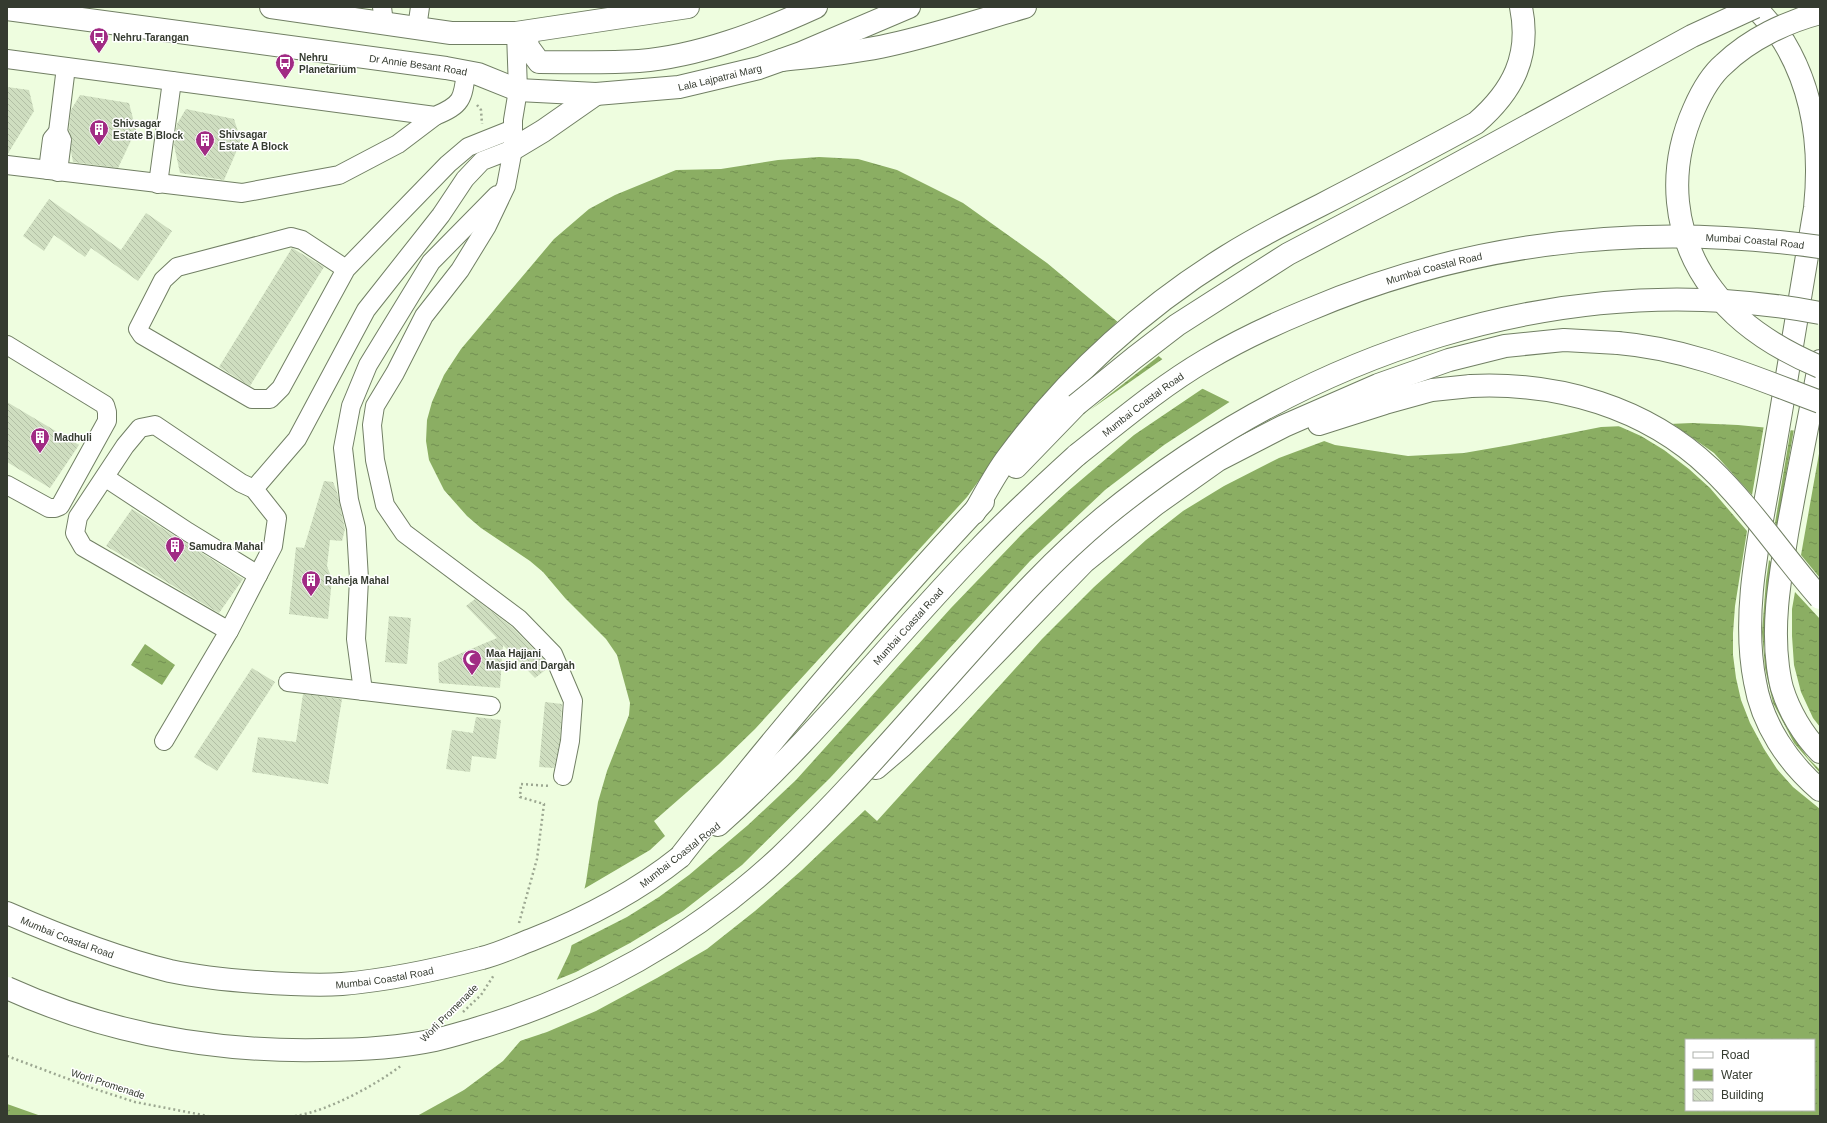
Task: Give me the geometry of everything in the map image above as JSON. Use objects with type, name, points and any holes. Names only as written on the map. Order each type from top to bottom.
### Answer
[{"type":"main road","points":[[271,7],[418,17],[451,33],[521,33],[595,15],[688,7]]},
{"type":"main road","points":[[521,33],[528,47],[539,62],[604,62],[641,60],[686,52],[741,38],[816,7]]},
{"type":"main road","name":"Lala Lajpatrai Marg","points":[[518,90],[596,94],[680,87],[722,78],[782,60],[909,7]]},
{"type":"main road","points":[[782,60],[848,53],[889,45],[941,32],[1025,7]]},
{"type":"main road","points":[[974,512],[1006,459],[1054,400],[1112,342],[1150,310],[1192,279],[1266,233],[1464,130],[1476,123],[1492,109],[1507,89],[1519,67],[1523,46],[1524,22],[1521,7]]},
{"type":"main road","points":[[680,857],[802,705],[906,586],[1076,405],[1134,358],[1178,325],[1288,254],[1408,191],[1692,36],[1755,7],[1783,41],[1806,90],[1817,154],[1818,184],[1813,222],[1758,547],[1750,637],[1755,684],[1762,708],[1773,732],[1787,755],[1801,772],[1820,790]]},
{"type":"main road","name":"Dr Annie Besant Road","points":[[7,9],[446,68],[478,74],[518,90]]},
{"type":"main road","points":[[1820,13],[1783,26],[1759,38],[1740,50],[1723,64],[1709,82],[1690,118],[1682,143],[1677,168],[1676,189],[1683,230],[1697,265],[1712,289],[1727,307],[1772,343],[1820,367]]},
{"type":"main road","points":[[513,139],[542,131],[596,94]]},
{"type":"main road","name":"Mumbai Coastal Road","points":[[7,913],[67,938],[124,959],[171,971],[230,980],[288,985],[341,984],[400,977],[489,956],[546,934],[630,893],[680,857],[754,793],[796,750],[978,549],[1015,512],[1089,445],[1149,398],[1206,360],[1267,327],[1340,296],[1412,272],[1472,257],[1526,246],[1581,240],[1680,236],[1734,238],[1820,247]]},
{"type":"main road","points":[[7,988],[72,1014],[142,1034],[210,1045],[281,1051],[364,1050],[433,1041],[512,1018],[572,994],[650,954],[711,914],[777,859],[842,795],[1024,592],[1102,519],[1174,465],[1262,410],[1329,376],[1408,344],[1480,324],[1552,309],[1616,302],[1674,299],[1714,299],[1767,304],[1820,313]]},
{"type":"main road","points":[[842,795],[902,746],[949,701],[1084,562],[1156,504],[1222,459],[1284,426],[1378,385],[1449,360],[1505,346],[1564,340],[1630,344],[1671,350],[1729,368],[1820,402]]},
{"type":"main road","points":[[1820,362],[1790,515],[1779,584],[1775,622],[1776,652],[1782,688],[1793,713],[1807,738],[1820,752]]},
{"type":"main road","points":[[1222,459],[1385,403],[1432,390],[1488,385],[1536,388],[1570,394],[1606,404],[1637,417],[1664,432],[1689,449],[1733,492],[1820,598]]},
{"type":"street","points":[[521,33],[518,90],[506,186],[488,226],[460,270],[424,316],[395,373],[375,406],[372,425],[375,460],[384,505],[404,533],[519,619],[553,654],[573,701],[570,741],[562,776]]},
{"type":"street","points":[[7,59],[434,116]]},
{"type":"street","points":[[53,171],[52,139],[58,132],[66,67]]},
{"type":"street","points":[[7,165],[242,193],[339,175],[398,144],[434,116],[449,110],[463,95],[466,72]]},
{"type":"street","points":[[158,184],[172,81]]},
{"type":"street","points":[[346,269],[302,240],[291,237],[177,267],[163,280],[138,329],[142,335],[252,399],[270,399],[281,388],[346,269],[448,164],[468,147],[513,139]]},
{"type":"street","points":[[254,489],[297,439],[366,310],[441,215],[465,179],[482,161],[513,139]]},
{"type":"street","points":[[364,691],[356,639],[359,579],[356,528],[349,500],[343,448],[351,406],[368,365],[431,262],[506,186]]},
{"type":"street","points":[[7,345],[105,405],[107,412],[107,421],[60,506],[49,508],[7,485]]},
{"type":"street","points":[[164,741],[229,631],[258,576],[273,546],[277,518],[254,489],[241,483],[155,425],[140,428],[125,446],[106,478],[78,517],[75,533],[83,547],[229,631]]},
{"type":"street","points":[[106,478],[258,576]]},
{"type":"street","points":[[288,682],[491,706]]},
{"type":"path","points":[[518,925],[524,912],[537,859],[544,804],[520,797],[521,784],[561,786],[562,776]]},
{"type":"path","name":"Worli Promenade","points":[[459,1016],[481,995],[497,971]]},
{"type":"path","name":"Worli Promenade","points":[[7,1056],[81,1084],[135,1102],[208,1116]]},
{"type":"path","points":[[295,1116],[303,1115],[346,1098],[386,1077],[403,1065]]},
{"type":"water","points":[[819,157],[858,159],[897,170],[963,203],[1047,263],[1191,383],[1264,419],[1335,445],[1408,456],[1464,453],[1601,427],[1692,423],[1738,425],[1820,433],[1820,1116],[417,1116],[464,1090],[503,1061],[528,1032],[550,994],[570,952],[586,882],[598,802],[607,771],[629,715],[630,703],[617,655],[606,639],[565,598],[543,572],[530,561],[481,528],[467,516],[444,490],[429,460],[426,441],[427,420],[432,402],[444,375],[461,349],[554,239],[589,209],[615,195],[676,170],[721,169],[778,160]]},
{"type":"water","points":[[145,644],[175,665],[162,685],[131,665]]},
{"type":"water","points":[[7,1104],[10,1105],[41,1116],[7,1116]]},
{"type":"pier","points":[[1118,321],[1160,355],[1090,410],[1164,358],[1192,381],[1205,387],[1134,435],[1067,492],[1024,532],[951,608],[796,780],[748,825],[689,875],[659,897],[627,917],[570,946],[582,890],[650,850],[665,836],[654,821],[719,764],[755,729],[967,497],[1016,429],[1056,382]]},
{"type":"pier","points":[[1231,401],[1265,417],[1327,440],[1279,458],[1224,486],[1183,511],[1146,540],[1094,587],[1042,639],[877,821],[865,810],[802,870],[755,911],[707,949],[596,1011],[547,1032],[517,1042],[526,1030],[554,981],[576,972],[630,943],[683,911],[742,865],[830,778],[1030,561],[1105,490],[1164,445]]},
{"type":"pier","points":[[1670,422],[1714,453],[1752,495],[1764,425],[1791,428],[1775,523],[1777,526],[1794,429],[1820,431],[1820,448],[1801,555],[1820,578],[1820,619],[1795,592],[1792,609],[1792,636],[1794,665],[1801,692],[1813,718],[1820,727],[1820,770],[1808,758],[1787,728],[1774,701],[1770,686],[1764,648],[1766,602],[1771,562],[1769,560],[1762,632],[1765,668],[1773,703],[1794,743],[1820,773],[1820,809],[1793,787],[1777,769],[1750,723],[1741,700],[1733,655],[1733,633],[1735,606],[1747,531],[1710,488],[1689,469],[1664,450],[1641,436],[1614,424]]},
{"type":"building","points":[[7,87],[29,90],[34,111],[7,155]]},
{"type":"building","name":"Shivsagar Estate B Block","points":[[80,95],[129,103],[136,130],[118,168],[73,162],[71,151],[72,141],[69,130],[71,110]]},
{"type":"building","name":"Shivsagar Estate A Block","points":[[186,109],[234,119],[241,141],[224,180],[180,173],[174,145],[177,124]]},
{"type":"building","points":[[49,199],[121,250],[146,213],[172,231],[138,281],[91,248],[85,257],[54,235],[44,251],[23,236]]},
{"type":"building","points":[[292,248],[324,267],[250,386],[219,367]]},
{"type":"building","name":"Madhuli","points":[[7,402],[79,445],[50,488],[7,462]]},
{"type":"building","points":[[324,481],[333,482],[337,492],[345,529],[342,541],[330,540],[327,566],[332,579],[328,619],[289,614],[296,547],[304,548]]},
{"type":"building","name":"Samudra Mahal","points":[[132,509],[243,579],[219,613],[106,546]]},
{"type":"building","points":[[475,599],[512,627],[544,660],[548,668],[535,678],[503,645],[500,688],[439,683],[438,663],[497,638],[466,606]]},
{"type":"building","points":[[389,616],[411,618],[407,664],[385,662]]},
{"type":"building","points":[[252,668],[275,682],[217,771],[194,757]]},
{"type":"building","points":[[303,694],[342,699],[328,784],[252,772],[258,737],[296,742]]},
{"type":"building","points":[[545,702],[562,704],[560,740],[554,768],[539,767]]},
{"type":"building","points":[[476,717],[501,720],[496,759],[472,756],[470,772],[446,769],[452,730],[473,733]]},
{"type":"place","name":"Nehru Tarangan","points":[[99,54]]},
{"type":"place","name":"Nehru Planetarium","points":[[285,80]]},
{"type":"place","name":"Shivsagar Estate B Block","points":[[99,146]]},
{"type":"place","name":"Shivsagar Estate A Block","points":[[205,157]]},
{"type":"place","name":"Madhuli","points":[[40,454]]},
{"type":"place","name":"Samudra Mahal","points":[[175,563]]},
{"type":"place","name":"Raheja Mahal","points":[[311,597]]},
{"type":"place","name":"Maa Hajjani Masjid and Dargah","points":[[472,676]]}]
